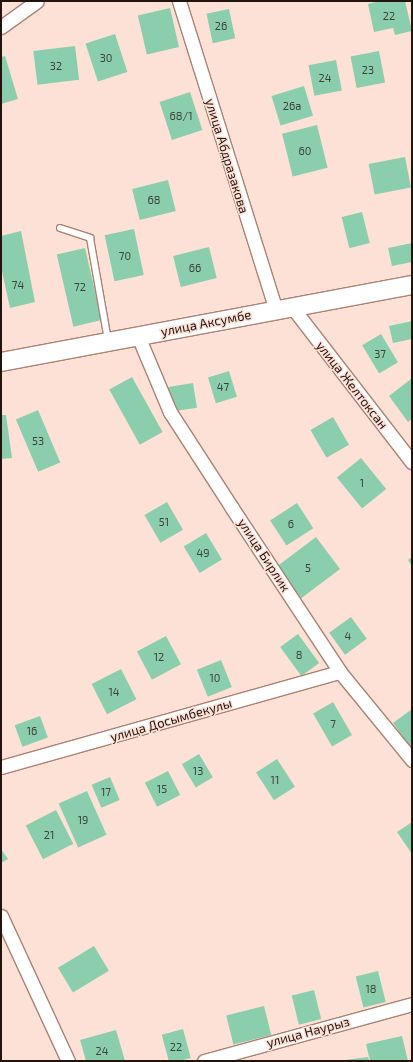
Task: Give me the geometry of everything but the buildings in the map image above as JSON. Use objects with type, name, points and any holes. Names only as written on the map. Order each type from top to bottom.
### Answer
[{"type":"main road","name":"улица Аксумбе","points":[[1,362],[412,285]]},
{"type":"street","points":[[1,27],[37,1]]},
{"type":"street","name":"улица Абдразакова","points":[[179,1],[284,309]]},
{"type":"street","name":"улица Желтоксан","points":[[284,309],[412,462]]},
{"type":"street","name":"улица Бирлик","points":[[138,336],[170,412],[340,672],[412,760]]},
{"type":"street","name":"улица Досымбекулы","points":[[1,767],[340,672]]},
{"type":"street","points":[[1,916],[68,1061]]},
{"type":"street","name":"улица Наурыз","points":[[204,1061],[412,1004]]},
{"type":"lane","points":[[60,228],[90,238],[109,342]]}]
